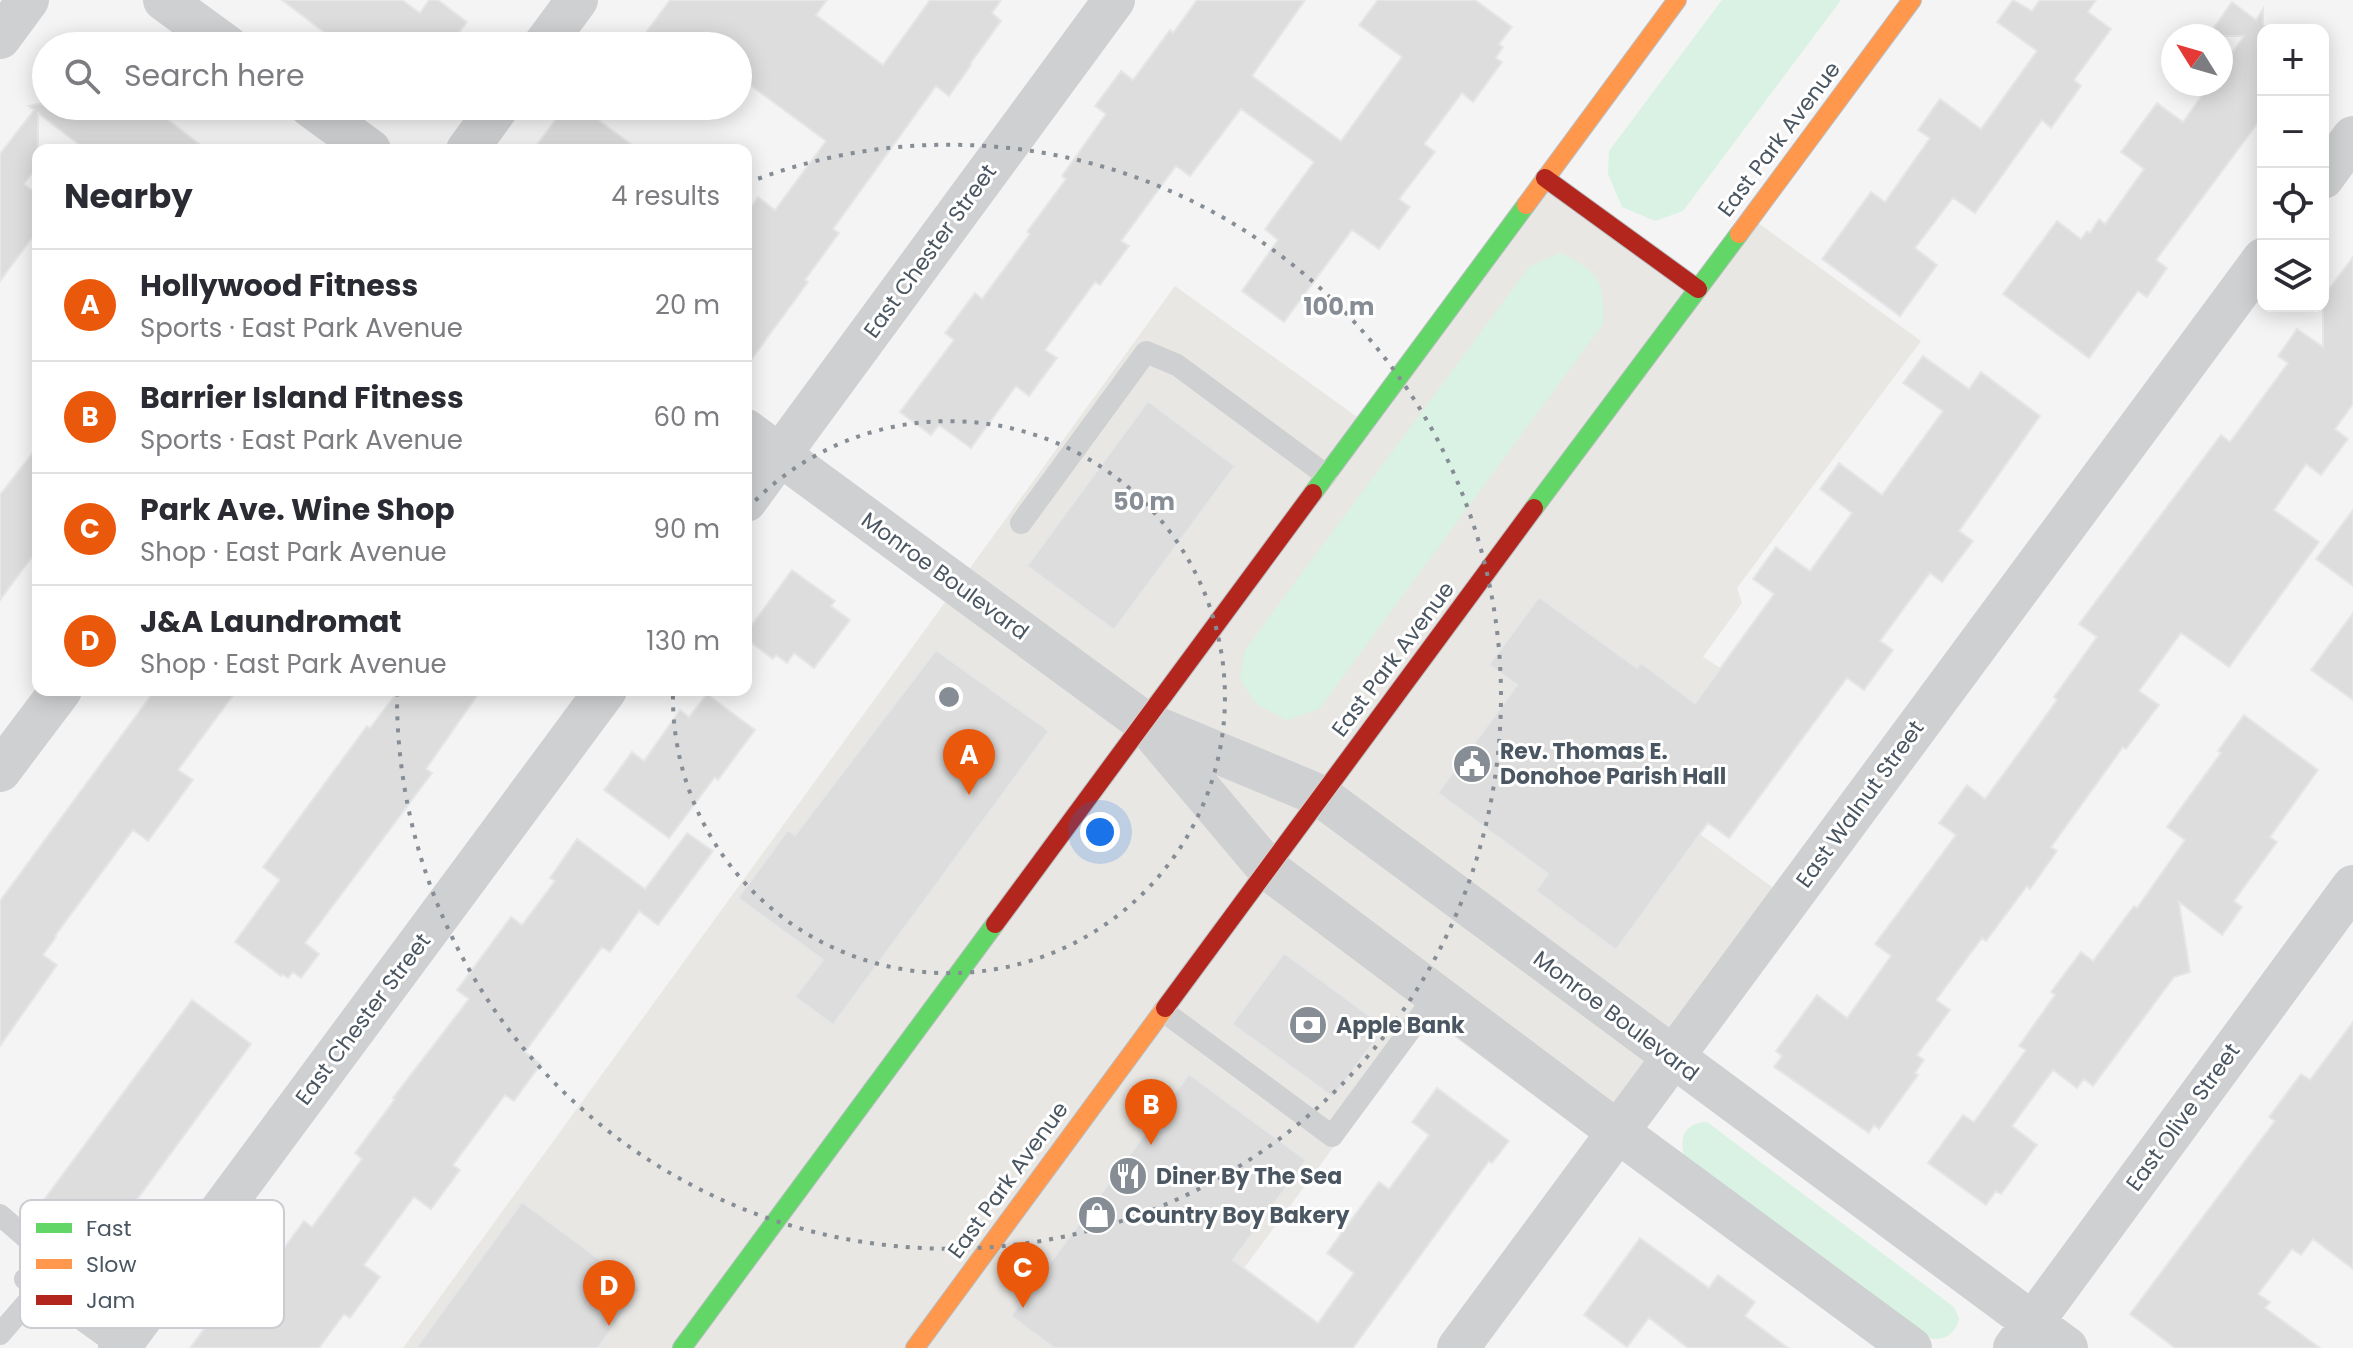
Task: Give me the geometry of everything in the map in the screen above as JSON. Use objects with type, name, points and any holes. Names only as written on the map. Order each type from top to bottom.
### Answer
[{"type":"highway","points":[[682,1348],[1677,0]]},
{"type":"highway","name":"East Park Avenue","points":[[923,1345],[1321,796],[1912,0]]},
{"type":"highway","points":[[1545,178],[1698,289]]},
{"type":"street","points":[[0,38],[28,0]]},
{"type":"street","points":[[164,0],[208,32]]},
{"type":"street","points":[[553,32],[577,0]]},
{"type":"street","name":"East Chester Street","points":[[752,493],[1114,0]]},
{"type":"street","points":[[329,120],[362,144]]},
{"type":"street","points":[[471,144],[489,120]]},
{"type":"street","points":[[2329,170],[2353,137]]},
{"type":"street","name":"East Walnut Street","points":[[1458,1348],[2257,267]]},
{"type":"street","name":"Monroe Boulevard","points":[[752,434],[1144,722],[1321,796],[1672,1058],[2023,1335],[2067,1348]]},
{"type":"street","points":[[0,771],[56,696]]},
{"type":"street","name":"East Chester Street","points":[[229,1200],[602,696]]},
{"type":"street","name":"Monroe Boulevard","points":[[1144,722],[1268,869],[1911,1348]]},
{"type":"street","name":"East Olive Street","points":[[2023,1335],[2353,886]]},
{"type":"street","name":"East Chester Street","points":[[120,1347],[134,1328]]},
{"type":"lane","points":[[1021,523],[1146,352],[1177,365],[1326,475]]},
{"type":"lane","points":[[1163,1011],[1332,1136],[1436,995]]},
{"type":"lane","points":[[0,1215],[20,1232]]},
{"type":"lane","points":[[0,1334],[20,1303]]},
{"type":"lane","points":[[93,1328],[120,1347]]},
{"type":"shaded area","points":[[1543,170],[1695,281],[1746,214],[1921,341],[1737,588],[1742,603],[1703,657],[1722,669],[1637,788],[1794,903],[1609,1151],[1429,1018],[1185,1348],[403,1348],[1175,286],[1360,419]]},
{"type":"green space","points":[[1722,0],[1841,0],[1683,211],[1655,221],[1622,207],[1608,174],[1609,151]]},
{"type":"green space","points":[[1560,253],[1583,266],[1597,279],[1603,297],[1603,324],[1319,709],[1287,720],[1257,705],[1240,679],[1245,650],[1530,266]]},
{"type":"green space","points":[[1707,1122],[1954,1307],[1959,1319],[1952,1332],[1946,1337],[1932,1339],[1684,1156],[1686,1132],[1694,1125]]},
{"type":"building","points":[[282,0],[402,0],[420,13],[429,0],[438,0],[467,22],[460,32],[324,32]]},
{"type":"building","points":[[670,0],[827,0],[816,15],[883,65],[930,0],[1001,0],[992,13],[1001,21],[971,65],[949,96],[936,86],[833,229],[839,233],[752,359],[752,206],[758,197],[775,210],[826,141],[752,86],[752,32],[646,32]]},
{"type":"building","points":[[1197,0],[1305,0],[1252,76],[1341,141],[1402,57],[1359,25],[1378,0],[1475,0],[1512,27],[1499,44],[1503,47],[1496,58],[1502,62],[1473,102],[1462,93],[1424,144],[1435,152],[1399,199],[1410,207],[1379,249],[1352,230],[1284,322],[1242,291],[1278,240],[1265,229],[1314,162],[1241,109],[1190,176],[1176,166],[1121,241],[1129,246],[1100,285],[1095,282],[1045,350],[1057,358],[1029,396],[1016,386],[971,448],[939,425],[931,435],[900,412],[954,340],[945,333],[975,293],[982,299],[1030,234],[1027,232],[1066,179],[1062,176],[1106,114],[1095,106],[1121,71],[1133,80]]},
{"type":"building","points":[[2013,0],[2032,11],[2040,0],[2096,0],[2088,12],[2111,29],[2074,80],[2081,86],[2051,128],[2042,120],[1975,213],[1953,198],[1915,248],[1937,265],[1900,316],[1822,259],[1871,192],[1885,202],[1930,138],[1918,130],[1940,99],[1981,129],[2037,51],[1997,22]]},
{"type":"building","points":[[2232,2],[2256,20],[2263,9],[2263,24],[2257,24],[2257,124],[2156,260],[2167,268],[2147,297],[2138,291],[2089,358],[2003,294],[2057,221],[2081,239],[2087,231],[2090,233],[2099,219],[2105,224],[2144,169],[2121,152],[2157,103],[2183,122],[2201,96],[2233,96],[2233,52],[2244,36],[2233,36],[2233,24],[2216,24]]},
{"type":"building","points":[[32,113],[32,120],[38,120],[38,144],[32,144],[32,173],[24,184],[32,190],[32,238],[0,281],[0,154]]},
{"type":"building","points":[[47,120],[168,120],[199,144],[78,144]]},
{"type":"building","points":[[556,120],[598,120],[631,144],[538,144]]},
{"type":"building","points":[[2353,257],[2353,404],[2335,429],[2348,439],[2321,475],[2306,464],[2274,510],[2319,542],[2229,667],[2181,633],[2139,691],[2159,705],[2126,749],[2123,747],[2051,847],[2057,851],[2030,889],[2027,886],[1986,941],[1982,938],[1936,1000],[1950,1010],[1917,1055],[1924,1060],[1915,1073],[1918,1075],[1879,1129],[1874,1125],[1869,1133],[1774,1067],[1782,1056],[1776,1051],[1817,995],[1847,1018],[1891,956],[1875,944],[1956,835],[1939,823],[1967,785],[1985,799],[2027,742],[2057,700],[2054,697],[2097,637],[2079,624],[2221,435],[2230,442],[2288,363],[2278,356],[2297,329],[2323,347],[2323,312],[2329,312],[2329,289]]},
{"type":"building","points":[[1923,356],[1969,389],[1981,372],[2040,416],[1959,531],[1973,541],[1942,582],[1930,573],[1880,641],[1893,650],[1864,690],[1847,678],[1729,838],[1708,823],[1616,950],[1536,891],[1548,874],[1438,793],[1517,685],[1489,665],[1539,597],[1637,668],[1641,663],[1695,703],[1774,594],[1753,579],[1776,547],[1810,571],[1852,513],[1820,489],[1839,463],[1882,495],[1943,411],[1903,383]]},
{"type":"building","points":[[1148,401],[1235,466],[1114,630],[1027,566]]},
{"type":"building","points":[[32,454],[32,557],[0,600],[0,495]]},
{"type":"building","points":[[2353,510],[2353,586],[2316,559]]},
{"type":"building","points":[[792,570],[835,601],[831,606],[850,620],[814,668],[794,653],[787,663],[776,655],[773,659],[752,643],[752,625]]},
{"type":"building","points":[[2353,613],[2353,700],[2311,670]]},
{"type":"building","points":[[936,650],[1049,731],[833,1025],[795,997],[823,960],[738,898],[788,830],[795,835]]},
{"type":"building","points":[[151,696],[233,696],[178,770],[193,780],[148,841],[133,830],[55,936],[43,955],[57,965],[0,1046],[0,901]]},
{"type":"building","points":[[394,696],[477,696],[426,769],[432,773],[305,943],[319,954],[301,978],[293,972],[288,978],[281,976],[235,942],[280,880],[263,867],[367,726],[370,728]]},
{"type":"building","points":[[705,696],[710,696],[755,730],[669,838],[604,790],[632,752],[644,761],[680,710],[689,717]]},
{"type":"building","points":[[2244,715],[2318,770],[2270,837],[2277,842],[2234,901],[2242,907],[2222,935],[2179,902],[2190,972],[2174,977],[2093,1086],[2084,1079],[2077,1088],[2053,1070],[2012,1126],[2037,1145],[2001,1194],[1996,1191],[1986,1205],[1928,1163],[1963,1115],[1974,1122],[2026,1050],[2019,1046],[2055,995],[2051,992],[2081,952],[2093,961],[2134,906],[2137,908],[2185,840],[2167,827],[2221,753],[2218,751]]},
{"type":"building","points":[[687,833],[713,851],[658,925],[639,911],[610,952],[602,947],[525,1052],[541,1064],[514,1101],[505,1095],[453,1165],[460,1170],[431,1209],[414,1197],[364,1265],[380,1277],[350,1318],[344,1314],[319,1348],[190,1348],[205,1328],[284,1328],[284,1248],[304,1221],[312,1227],[362,1159],[355,1153],[469,999],[457,990],[511,917],[522,925],[555,881],[550,878],[577,839],[645,889]]},
{"type":"building","name":"Apple Bank","points":[[1284,953],[1385,1027],[1333,1097],[1232,1024]]},
{"type":"building","points":[[192,1000],[251,1044],[137,1200],[44,1200]]},
{"type":"building","points":[[2353,1022],[2353,1269],[2313,1239],[2301,1255],[2292,1249],[2258,1294],[2270,1302],[2265,1308],[2320,1348],[2175,1348],[2130,1314],[2275,1121],[2269,1117],[2301,1074],[2310,1080]]},
{"type":"building","points":[[1189,1074],[1306,1160],[1233,1260],[1318,1323],[1354,1273],[1327,1253],[1379,1182],[1389,1189],[1429,1135],[1412,1122],[1437,1088],[1509,1141],[1492,1163],[1489,1161],[1353,1348],[1054,1348],[1011,1316]]},
{"type":"building","points":[[522,1202],[640,1289],[598,1348],[416,1348]]},
{"type":"building","points":[[1640,1238],[1709,1288],[1718,1275],[1755,1302],[1745,1316],[1788,1348],[1688,1348],[1649,1318],[1627,1347],[1584,1315]]},
{"type":"traffic: fast","points":[[1313,493],[1526,205]]},
{"type":"traffic: fast","points":[[1534,508],[1739,234]]},
{"type":"traffic: fast","points":[[682,1348],[995,924]]},
{"type":"traffic: slow","points":[[1526,205],[1677,0]]},
{"type":"traffic: slow","points":[[1739,234],[1912,0]]},
{"type":"traffic: slow","points":[[915,1348],[1165,1008]]},
{"type":"traffic: jam","points":[[1545,178],[1698,289]]},
{"type":"traffic: jam","points":[[995,924],[1313,493]]},
{"type":"traffic: jam","points":[[1165,1008],[1534,508]]},
{"type":"place","name":"Rev. Thomas E. Donohoe Parish Hall","points":[[1472,764]]},
{"type":"place","name":"Hollywood Fitness","points":[[969,795]]},
{"type":"place","name":"Apple Bank","points":[[1308,1025]]},
{"type":"place","name":"Barrier Island Fitness","points":[[1151,1145]]},
{"type":"place","name":"Diner By The Sea","points":[[1128,1176]]},
{"type":"place","name":"Country Boy Bakery","points":[[1097,1215]]},
{"type":"place","name":"Park Ave. Wine Shop","points":[[1023,1308]]},
{"type":"place","name":"J&A Laundromat","points":[[609,1326]]}]
